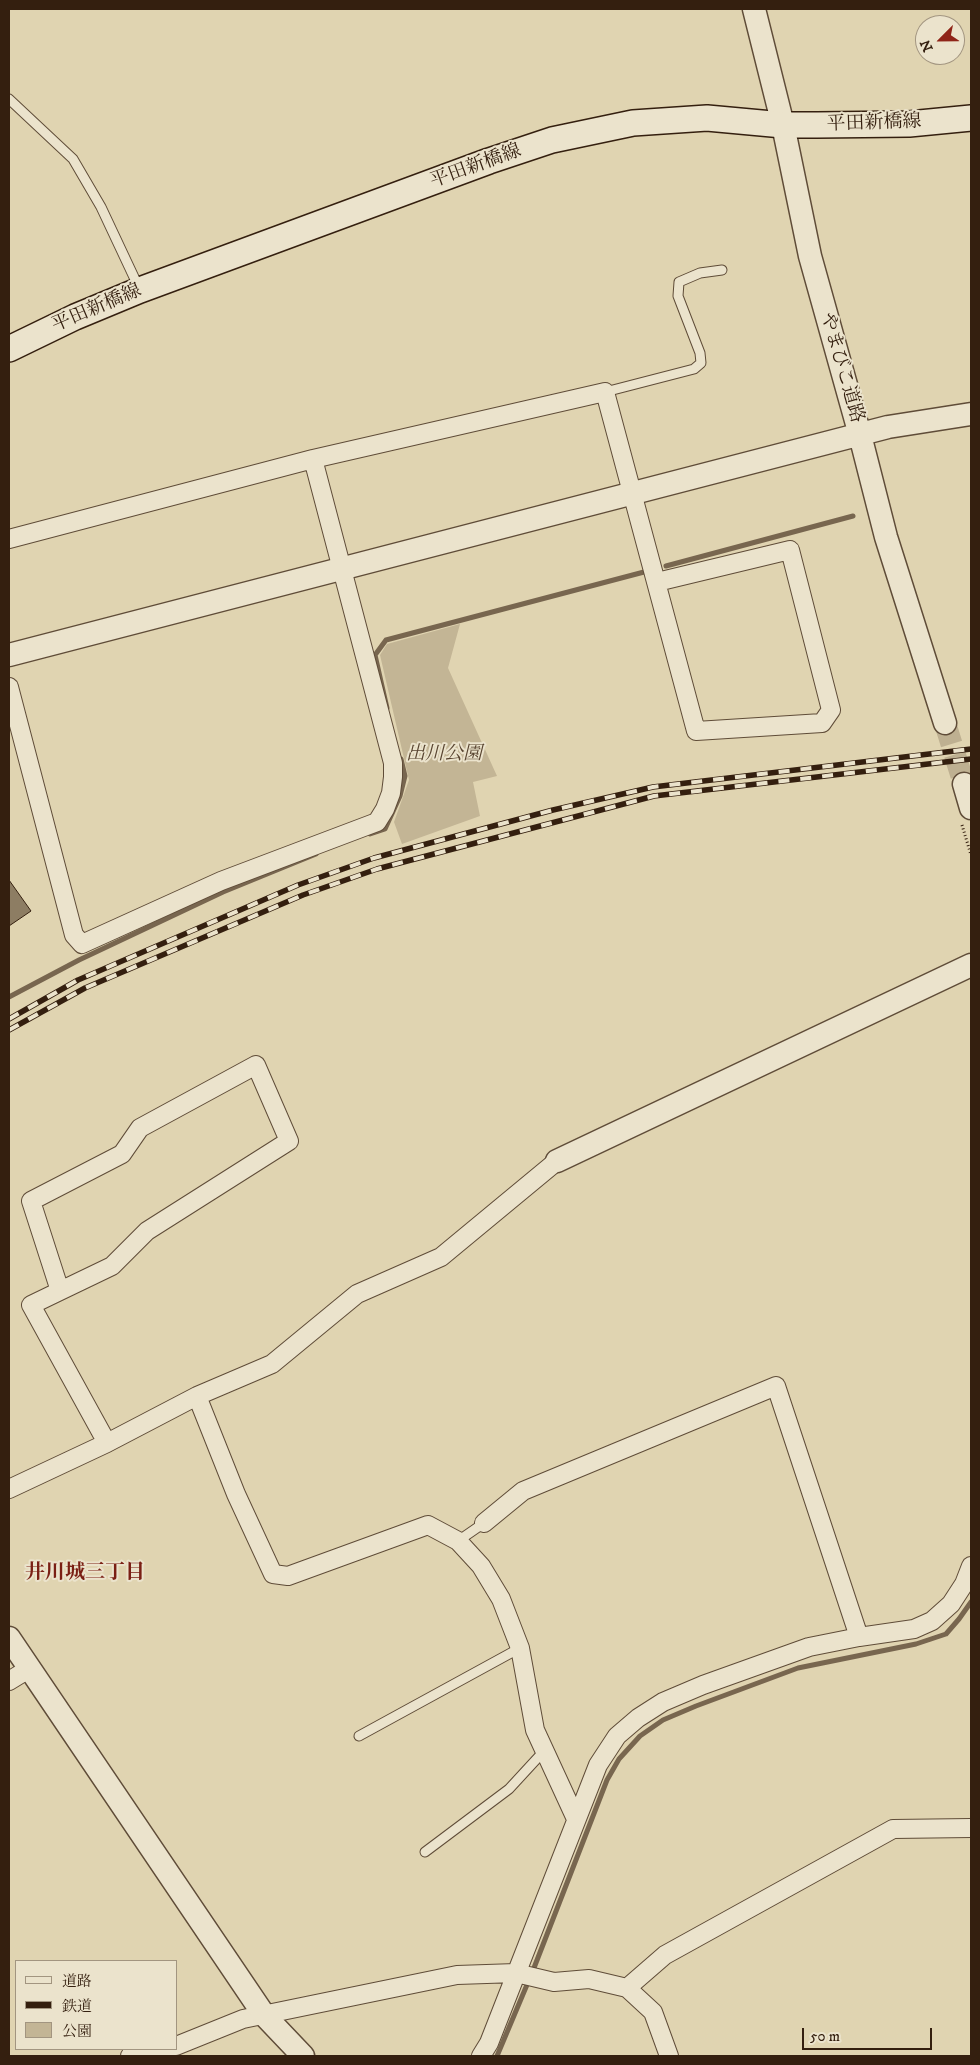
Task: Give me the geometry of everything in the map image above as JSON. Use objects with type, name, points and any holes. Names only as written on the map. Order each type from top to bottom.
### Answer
[{"type":"main road","name":"平田新橋線","points":[[9,349],[75,317],[140,290],[489,161],[552,140],[633,123],[708,118],[783,125],[909,124],[971,118]]},
{"type":"street","name":"やまびこ道路","points":[[754,9],[783,125],[810,256],[860,435],[886,537],[945,723]]},
{"type":"street","points":[[9,539],[313,459],[606,392],[696,731],[822,723],[831,710],[790,550],[657,582]]},
{"type":"street","points":[[9,655],[860,435],[896,426],[971,414]]},
{"type":"street","points":[[9,687],[74,935],[82,944],[221,881],[377,822],[385,809],[391,793],[392,764],[313,459]]},
{"type":"street","points":[[964,784],[971,808]]},
{"type":"street","points":[[9,1489],[107,1443],[197,1396],[272,1364],[357,1294],[441,1257],[557,1161],[971,965]]},
{"type":"street","points":[[60,1291],[31,1201],[122,1154],[140,1128],[256,1065],[289,1140],[147,1231],[112,1266],[31,1306],[107,1443]]},
{"type":"street","points":[[484,1523],[523,1490],[776,1386],[859,1637]]},
{"type":"street","points":[[197,1396],[236,1494],[273,1574],[288,1576],[428,1525],[458,1541],[481,1566],[496,1591],[520,1648],[535,1730],[576,1819]]},
{"type":"street","points":[[481,2056],[521,1974],[576,1819],[598,1765],[618,1736],[638,1718],[663,1702],[703,1685],[809,1648],[859,1637],[914,1629],[932,1621],[951,1604],[964,1584],[971,1566]]},
{"type":"street","points":[[9,1638],[264,2015],[303,2056]]},
{"type":"street","points":[[9,1681],[28,1667]]},
{"type":"street","points":[[628,1988],[665,1954],[893,1829],[971,1828]]},
{"type":"street","points":[[178,2045],[244,2019],[457,1974],[521,1974],[554,1982],[589,1979],[628,1988],[653,2012],[669,2056]]},
{"type":"street","points":[[130,2056],[158,2053],[166,2050]]},
{"type":"lane","points":[[9,99],[73,159],[101,207],[140,290]]},
{"type":"lane","points":[[606,392],[694,369],[701,363],[700,353],[678,296],[679,282],[700,273],[722,270]]},
{"type":"lane","points":[[458,1541],[484,1523]]},
{"type":"lane","points":[[359,1736],[520,1648]]},
{"type":"lane","points":[[425,1852],[509,1789],[544,1751]]},
{"type":"green space","name":"出川公園","points":[[460,624],[448,668],[497,776],[473,782],[480,816],[402,844],[394,822],[409,780],[380,655],[387,644]]},
{"type":"building","points":[[9,880],[31,911],[9,926]]},
{"type":"waterway","points":[[666,566],[853,516]]},
{"type":"waterway","points":[[387,708],[375,655],[386,640],[644,572]]},
{"type":"waterway","points":[[370,834],[385,829],[400,796],[405,776],[401,759]]},
{"type":"waterway","points":[[9,997],[79,960],[223,892],[316,854]]},
{"type":"waterway","points":[[532,1973],[607,1780],[619,1759],[640,1736],[663,1720],[798,1668],[916,1644],[946,1634],[971,1602]]},
{"type":"waterway","points":[[497,2056],[529,1980]]},
{"type":"tunnel","points":[[945,723],[964,784]]},
{"type":"railway","points":[[9,1019],[78,980],[298,885],[374,858],[553,810],[653,787],[971,749]]},
{"type":"railway","points":[[9,1030],[85,988],[303,895],[377,869],[654,796],[971,759]]},
{"type":"district","name":"井川城三丁目","points":[[85,1574]]}]
